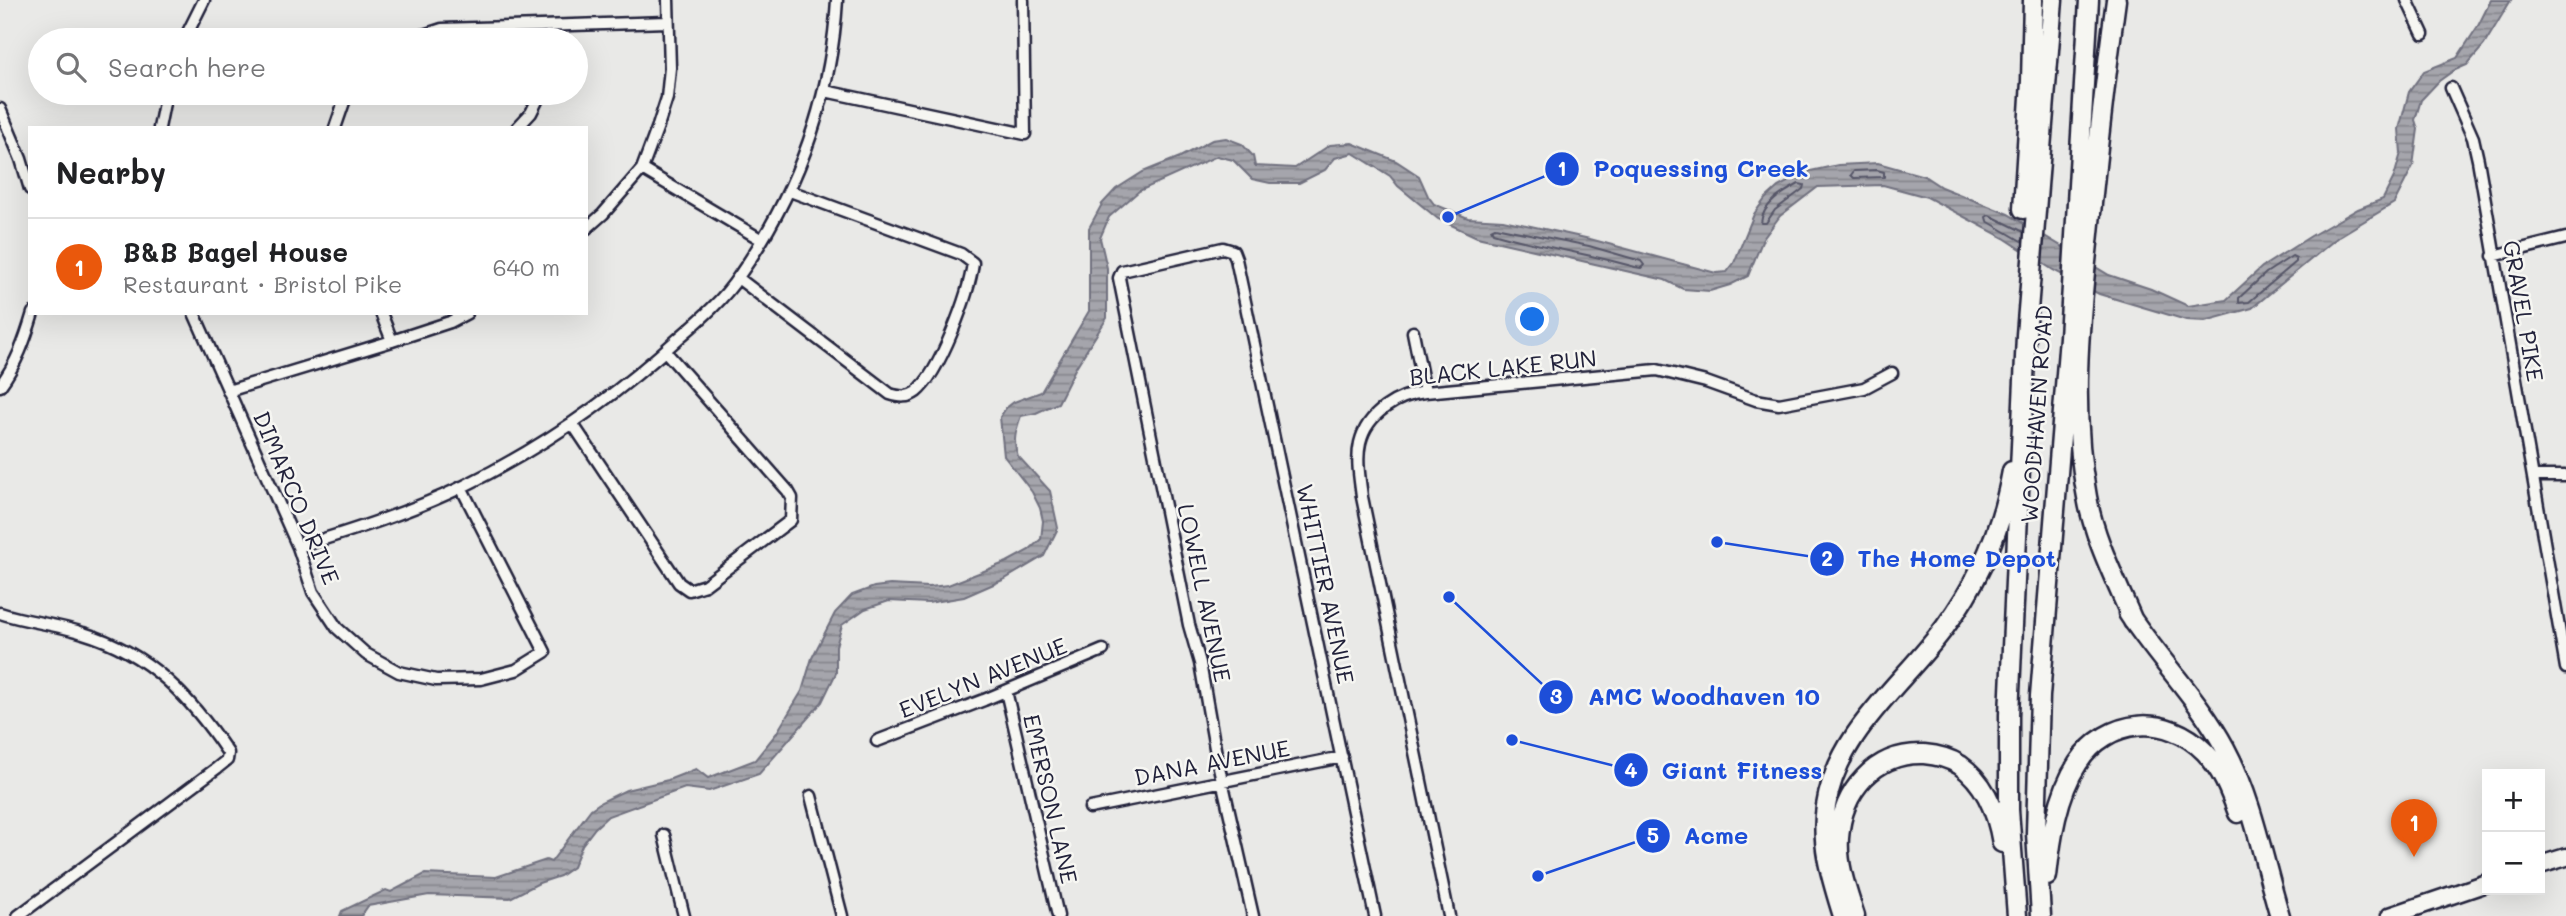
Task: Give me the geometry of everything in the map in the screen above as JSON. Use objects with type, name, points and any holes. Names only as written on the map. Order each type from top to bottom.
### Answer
[{"type":"highway","points":[[2028,221],[2033,0]]},
{"type":"highway","name":"WOODHAVEN ROAD","points":[[2017,916],[2009,810],[2009,715],[2026,335],[2026,259],[2053,0]]},
{"type":"highway","points":[[2080,248],[2116,0]]},
{"type":"highway","name":"WOODHAVEN ROAD","points":[[2041,916],[2036,834],[2040,696],[2069,337],[2080,248],[2089,3]]},
{"type":"highway","points":[[1971,587],[2004,487],[2012,439],[2026,259]]},
{"type":"highway","points":[[2077,285],[2079,434],[2087,499],[2108,563],[2133,621]]},
{"type":"highway","points":[[1843,916],[1828,865],[1824,838],[1826,808],[1836,768],[1855,734],[1927,651],[1971,587],[1997,528],[2012,474],[2026,335]]},
{"type":"highway","points":[[2069,337],[2072,451],[2091,542],[2102,569],[2133,621],[2225,747],[2241,786],[2270,908]]},
{"type":"highway","points":[[2041,916],[2054,832],[2065,789],[2074,770],[2085,753],[2106,735],[2141,725],[2160,726],[2183,735],[2199,747],[2216,766],[2230,791],[2270,908],[2280,916]]},
{"type":"highway","points":[[1856,916],[1844,881],[1839,849],[1840,830],[1849,799],[1859,781],[1882,763],[1900,756],[1920,754],[1937,756],[1960,765],[1990,800],[2000,831],[2017,916]]},
{"type":"highway","points":[[2270,908],[2296,916]]},
{"type":"main road","points":[[2545,863],[2566,857]]},
{"type":"main road","points":[[2390,916],[2423,910],[2482,885]]},
{"type":"street","points":[[190,28],[204,0]]},
{"type":"street","points":[[588,227],[642,169],[667,98],[670,68],[668,0]]},
{"type":"street","points":[[298,547],[382,521],[461,487],[521,456],[621,388],[702,318],[738,278],[790,191],[811,139],[825,91],[835,36],[837,0]]},
{"type":"street","points":[[825,91],[1025,134],[1023,0]]},
{"type":"street","points":[[2407,0],[2423,34]]},
{"type":"street","points":[[478,28],[668,22]]},
{"type":"street","name":"GRAVEL PIKE","points":[[2451,88],[2473,138],[2563,630],[2566,668]]},
{"type":"street","points":[[159,126],[164,105]]},
{"type":"street","points":[[336,126],[343,105]]},
{"type":"street","points":[[519,126],[535,105]]},
{"type":"street","points":[[0,109],[28,182]]},
{"type":"street","points":[[642,169],[762,240]]},
{"type":"street","points":[[738,278],[890,394],[902,398],[916,392],[929,376],[953,329],[970,282],[973,263],[961,254],[790,191]]},
{"type":"street","points":[[2494,256],[2566,238]]},
{"type":"street","name":"LOWELL AVENUE","points":[[1236,259],[1233,251],[1223,248],[1122,271],[1119,278],[1222,782],[1253,916]]},
{"type":"street","name":"WHITTIER AVENUE","points":[[1236,259],[1375,916]]},
{"type":"street","points":[[0,386],[12,370],[23,347],[32,315]]},
{"type":"street","name":"DIMARCO DRIVE","points":[[195,315],[298,547],[313,592],[337,628],[366,654],[397,671],[436,680],[481,679],[516,670],[545,652],[461,487]]},
{"type":"street","points":[[382,315],[392,341]]},
{"type":"street","points":[[228,391],[392,341],[463,315]]},
{"type":"street","points":[[1413,331],[1425,392]]},
{"type":"street","points":[[572,423],[673,575],[689,590],[705,585],[791,520],[792,498],[788,491],[665,351]]},
{"type":"street","name":"BLACK LAKE RUN","points":[[1449,916],[1362,497],[1358,466],[1360,441],[1371,422],[1387,404],[1413,393],[1657,370],[1706,382],[1756,400],[1779,404],[1864,388],[1892,373]]},
{"type":"street","points":[[2533,477],[2566,476]]},
{"type":"street","points":[[0,613],[84,633],[113,643],[145,662],[174,685],[199,712],[228,754],[227,760],[218,768],[18,916]]},
{"type":"street","name":"EVELYN AVENUE","points":[[877,741],[1103,650]]},
{"type":"street","name":"EMERSON LANE","points":[[1006,691],[1058,916]]},
{"type":"street","name":"DANA AVENUE","points":[[1090,808],[1342,757]]},
{"type":"street","points":[[811,796],[842,916]]},
{"type":"street","points":[[664,835],[684,916]]},
{"type":"water","points":[[2491,0],[2511,0],[2484,45],[2467,65],[2439,81],[2421,100],[2415,120],[2418,129],[2413,166],[2394,203],[2338,237],[2252,308],[2205,321],[2186,320],[2099,294],[2053,270],[2004,238],[1927,197],[1883,185],[1818,187],[1780,216],[1763,239],[1748,276],[1710,291],[1683,289],[1665,280],[1477,237],[1438,219],[1398,186],[1390,176],[1353,153],[1335,158],[1325,170],[1299,183],[1270,183],[1252,179],[1233,160],[1217,156],[1139,191],[1109,217],[1100,238],[1107,268],[1107,318],[1076,367],[1058,403],[1036,413],[1021,416],[1016,431],[1016,451],[1050,491],[1058,528],[1044,556],[1005,579],[964,597],[928,603],[889,601],[865,609],[842,625],[836,646],[836,673],[822,702],[759,774],[709,791],[685,788],[608,816],[582,845],[573,867],[560,876],[510,898],[429,895],[368,906],[361,916],[340,916],[342,911],[386,890],[391,892],[425,874],[496,877],[546,860],[551,862],[591,809],[601,802],[626,790],[668,780],[696,769],[708,778],[755,760],[776,734],[802,691],[812,658],[835,613],[852,595],[874,587],[890,585],[948,585],[1007,562],[1029,550],[1041,539],[1043,521],[1032,492],[1004,456],[1000,417],[1014,402],[1041,392],[1089,311],[1089,228],[1102,204],[1116,189],[1143,172],[1212,140],[1226,138],[1242,144],[1253,156],[1255,166],[1295,168],[1330,145],[1352,143],[1396,161],[1419,176],[1434,204],[1468,218],[1503,220],[1590,239],[1716,273],[1727,272],[1734,263],[1754,214],[1778,187],[1806,172],[1838,165],[1878,163],[1924,176],[1941,187],[2008,214],[2109,275],[2151,289],[2188,306],[2226,300],[2262,267],[2358,209],[2383,199],[2394,177],[2401,153],[2399,129],[2409,92],[2424,71],[2457,58]]},
{"type":"place","name":"Poquessing Creek","points":[[1448,217]]},
{"type":"place","name":"The Home Depot","points":[[1717,542]]},
{"type":"place","name":"AMC Woodhaven 10","points":[[1449,597]]},
{"type":"place","name":"Giant Fitness","points":[[1512,740]]},
{"type":"place","name":"B&B Bagel House","points":[[2414,857]]},
{"type":"place","name":"Acme","points":[[1538,876]]}]
